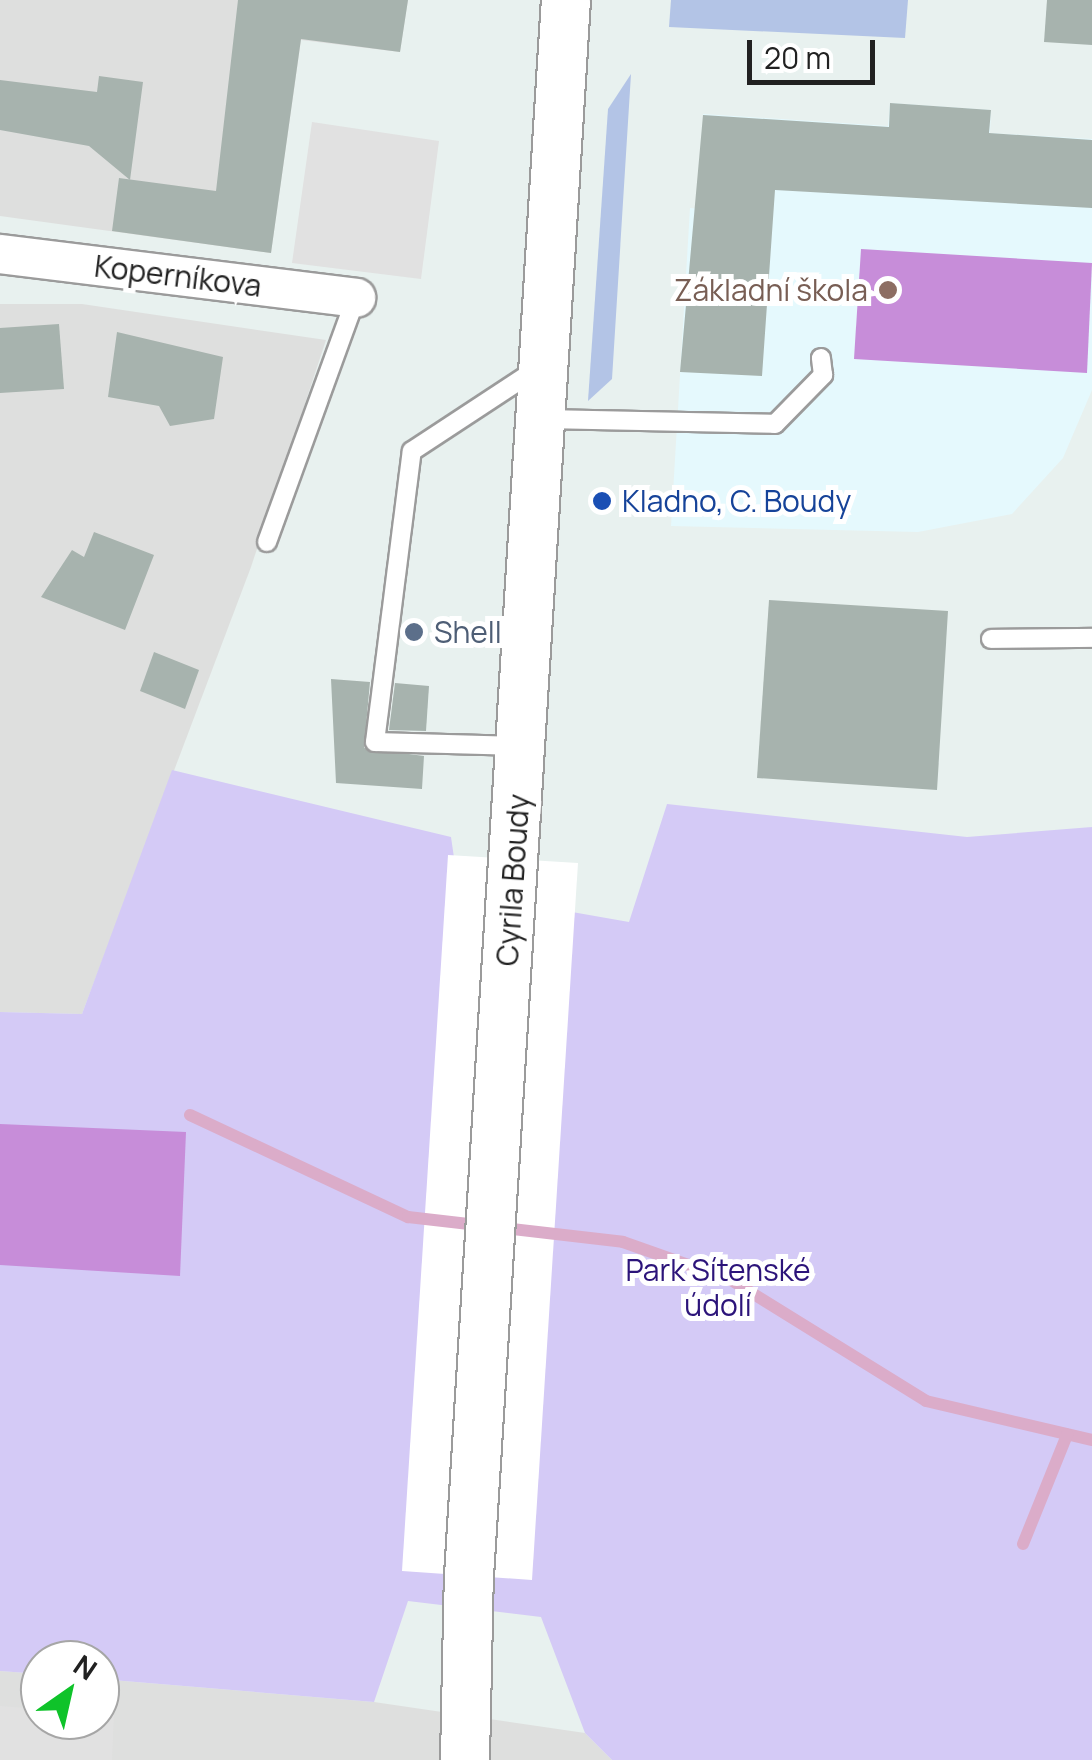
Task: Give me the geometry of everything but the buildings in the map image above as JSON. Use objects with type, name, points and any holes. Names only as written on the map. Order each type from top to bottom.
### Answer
[{"type":"street","name":"Cyrila Boudy","points":[[465,1760],[469,1576],[566,0]]},
{"type":"street","name":"Koperníkova","points":[[0,254],[356,298]]},
{"type":"lane","points":[[267,542],[356,298]]},
{"type":"lane","points":[[542,420],[775,424],[822,376],[821,358]]},
{"type":"lane","points":[[522,746],[375,742],[412,451],[546,364]]},
{"type":"lane","points":[[991,639],[1092,638]]},
{"type":"shaded area","points":[[0,0],[408,0],[400,52],[301,40],[271,253],[0,216]]},
{"type":"shaded area","points":[[671,0],[908,0],[905,38],[669,27]]},
{"type":"shaded area","points":[[631,74],[612,379],[588,401],[608,109]]},
{"type":"shaded area","name":"Základní škola","points":[[890,103],[991,110],[990,133],[1092,139],[1092,390],[1063,458],[1012,514],[918,532],[671,526],[690,208],[703,209],[703,114],[888,126]]},
{"type":"shaded area","points":[[312,122],[439,141],[421,279],[292,263]]},
{"type":"shaded area","points":[[861,249],[1092,263],[1087,373],[854,359]]},
{"type":"shaded area","points":[[0,304],[82,304],[326,340],[251,567],[82,1014],[0,1012]]},
{"type":"shaded area","points":[[0,1124],[186,1132],[180,1276],[0,1265]]},
{"type":"shaded area","points":[[0,1671],[20,1672],[20,1740],[120,1740],[120,1681],[374,1702],[585,1733],[612,1760],[0,1760]]},
{"type":"shaded area","points":[[0,1706],[20,1708],[20,1740],[113,1740],[112,1760],[0,1760]]},
{"type":"green space","name":"Park Sítenské údolí","points":[[172,770],[451,837],[459,892],[629,922],[667,804],[967,837],[1092,827],[1092,1760],[612,1760],[585,1733],[541,1617],[408,1601],[374,1702],[120,1681],[120,1640],[20,1640],[20,1672],[0,1671],[0,1012],[82,1014]]},
{"type":"pier","points":[[448,855],[578,863],[532,1580],[402,1571]]},
{"type":"waterway","points":[[190,1115],[408,1217],[623,1242],[731,1280],[926,1401],[1092,1440]]},
{"type":"waterway","points":[[1023,1544],[1067,1435]]},
{"type":"place","name":"Základní škola","points":[[888,290]]},
{"type":"place","name":"Kladno, C. Boudy","points":[[602,501]]},
{"type":"place","name":"Shell","points":[[414,632]]}]
